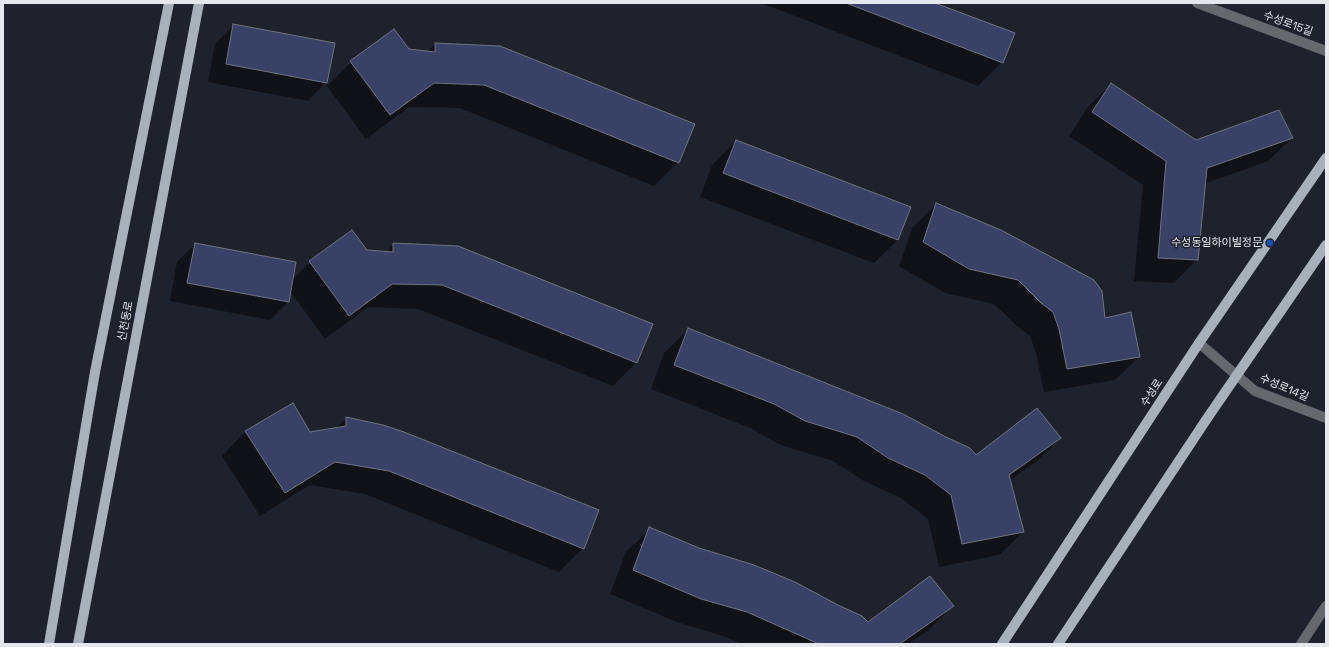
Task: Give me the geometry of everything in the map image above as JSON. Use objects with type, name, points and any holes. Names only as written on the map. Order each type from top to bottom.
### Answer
[{"type":"main road","name":"신천동로","points":[[50,644],[95,372],[169,3]]},
{"type":"main road","name":"신천동로","points":[[78,644],[199,3]]},
{"type":"main road","name":"수성로","points":[[1002,644],[1199,342],[1326,158]]},
{"type":"main road","points":[[1058,644],[1237,375],[1326,245]]},
{"type":"street","name":"수성로15길","points":[[1197,3],[1326,50]]},
{"type":"street","name":"수성로14길","points":[[1199,342],[1255,391],[1326,418]]},
{"type":"street","points":[[1301,644],[1326,606]]},
{"type":"building","points":[[846,3],[935,3],[1015,33],[1003,63]]},
{"type":"building","points":[[233,24],[335,43],[327,83],[226,64]]},
{"type":"building","points":[[394,29],[409,49],[435,52],[435,43],[500,46],[695,124],[679,163],[484,85],[434,83],[390,115],[350,61]]},
{"type":"building","points":[[1111,83],[1196,140],[1279,110],[1293,138],[1207,168],[1198,260],[1158,258],[1166,161],[1092,112]]},
{"type":"building","points":[[736,140],[911,207],[898,240],[723,173]]},
{"type":"building","points":[[936,203],[1001,230],[1094,280],[1102,291],[1105,318],[1131,312],[1140,357],[1067,369],[1059,329],[1053,312],[1041,303],[1018,280],[969,269],[923,242]]},
{"type":"building","points":[[352,230],[367,250],[393,252],[393,243],[458,246],[653,324],[637,363],[442,285],[392,284],[349,316],[309,261]]},
{"type":"building","points":[[195,243],[296,262],[289,302],[187,283]]},
{"type":"building","points":[[688,328],[903,414],[970,448],[976,455],[1037,408],[1061,438],[1009,475],[1024,532],[962,544],[951,495],[925,475],[888,458],[857,437],[805,421],[774,404],[674,365]]},
{"type":"building","points":[[293,403],[310,432],[346,426],[346,417],[383,425],[599,510],[584,549],[389,471],[335,462],[285,493],[245,431]]},
{"type":"building","points":[[649,527],[699,548],[754,565],[795,582],[862,616],[868,622],[930,576],[954,606],[901,643],[902,644],[819,644],[747,612],[701,599],[633,570]]},
{"type":"place","name":"수성동일하이빌정문","points":[[1270,243]]}]
